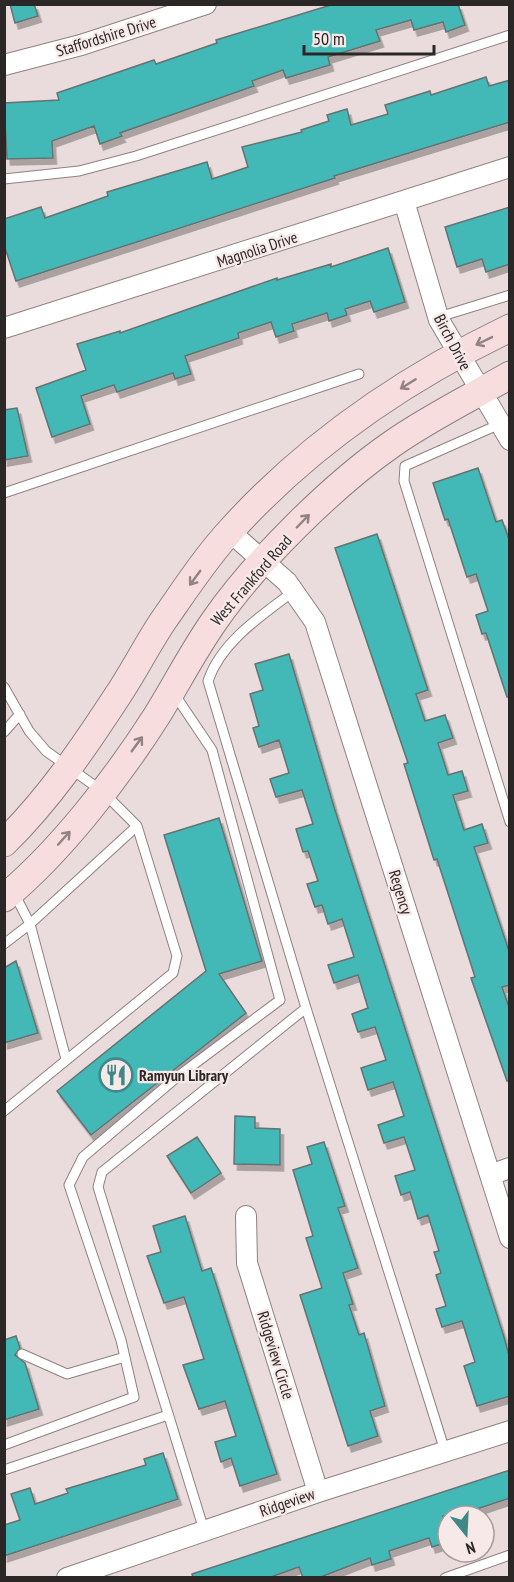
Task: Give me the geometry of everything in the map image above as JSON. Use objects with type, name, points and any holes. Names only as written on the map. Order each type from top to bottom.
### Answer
[{"type":"main road","points":[[4,843],[69,768],[119,694],[162,623],[229,531],[338,432],[458,353],[510,328]]},
{"type":"main road","name":"West Frankford Road","points":[[9,894],[68,836],[155,719],[214,620],[314,509],[391,445],[510,375]]},
{"type":"street","name":"Staffordshire Drive","points":[[4,65],[81,45],[206,4]]},
{"type":"street","name":"Magnolia Drive","points":[[4,328],[510,167]]},
{"type":"street","name":"Birch Drive","points":[[404,201],[439,317],[505,432]]},
{"type":"street","name":"Regency","points":[[229,531],[287,582],[315,621],[510,1238]]},
{"type":"street","points":[[490,1175],[510,1168]]},
{"type":"street","name":"Ridgeview Circle","points":[[246,1216],[247,1263],[318,1492]]},
{"type":"street","name":"Ridgeview","points":[[67,1578],[318,1492],[510,1431]]},
{"type":"lane","points":[[4,179],[79,171],[136,156],[510,35]]},
{"type":"lane","points":[[439,317],[510,295]]},
{"type":"lane","points":[[4,493],[359,374]]},
{"type":"lane","points":[[505,432],[405,466],[404,481],[510,822]]},
{"type":"lane","points":[[294,591],[226,648],[213,666],[208,681],[306,1008],[445,1451]]},
{"type":"lane","points":[[4,687],[46,752],[102,791],[137,826],[177,956],[173,973],[4,1111]]},
{"type":"lane","points":[[4,1445],[134,1397],[125,1357],[69,1185],[83,1157],[177,1077],[280,1000],[212,750],[172,690]]},
{"type":"lane","points":[[4,732],[20,714]]},
{"type":"lane","points":[[4,944],[30,924],[137,826]]},
{"type":"lane","points":[[9,894],[30,924],[66,1059]]},
{"type":"lane","points":[[204,1530],[98,1187],[102,1172],[306,1008]]},
{"type":"lane","points":[[22,1354],[67,1374],[125,1357]]},
{"type":"lane","points":[[4,1470],[168,1415]]},
{"type":"lane","points":[[445,1578],[510,1556]]},
{"type":"building","points":[[10,4],[34,4],[38,16],[15,23]]},
{"type":"building","points":[[334,4],[458,4],[465,25],[446,32],[443,22],[414,30],[411,20],[376,30],[380,41],[328,57],[330,65],[286,78],[283,70],[252,81],[254,86],[120,133],[122,136],[100,144],[94,126],[52,141],[53,158],[7,159],[4,103],[59,100],[57,93],[154,60],[156,64],[217,43],[216,40]]},
{"type":"building","points":[[486,77],[489,86],[510,80],[510,122],[334,176],[335,178],[16,281],[4,245],[4,219],[41,207],[45,218],[108,196],[107,192],[207,162],[212,179],[248,167],[242,147],[302,132],[301,130],[329,121],[327,115],[347,109],[351,125],[388,114],[385,105],[430,91],[431,95]]},
{"type":"building","points":[[510,207],[510,264],[486,272],[482,259],[457,267],[445,227]]},
{"type":"building","points":[[388,248],[405,302],[374,312],[370,301],[345,309],[347,315],[329,321],[327,313],[292,324],[294,331],[276,337],[271,322],[238,333],[239,338],[185,356],[191,374],[175,379],[173,373],[117,392],[114,385],[81,396],[90,424],[52,437],[36,388],[86,370],[77,344],[120,331],[120,333],[277,278],[277,280],[331,264],[331,267]]},
{"type":"building","points":[[17,408],[28,456],[4,460],[4,410]]},
{"type":"building","points":[[478,468],[496,522],[502,520],[510,542],[510,697],[507,697],[486,633],[482,634],[476,615],[488,611],[476,574],[467,577],[448,519],[445,520],[433,483]]},
{"type":"building","points":[[377,534],[428,690],[416,694],[425,721],[445,715],[453,738],[438,743],[448,775],[462,771],[468,791],[453,795],[464,830],[482,824],[488,843],[474,847],[510,954],[510,985],[502,987],[510,1010],[510,1080],[507,1081],[471,978],[475,977],[437,859],[434,860],[404,764],[408,763],[335,548]]},
{"type":"building","points":[[289,654],[334,807],[510,1359],[510,1396],[477,1406],[464,1366],[475,1362],[462,1321],[442,1327],[436,1309],[446,1306],[436,1275],[441,1273],[434,1252],[439,1251],[428,1215],[418,1219],[410,1192],[401,1195],[395,1176],[415,1170],[404,1137],[384,1143],[378,1125],[404,1116],[393,1082],[368,1090],[361,1068],[386,1060],[375,1027],[358,1032],[352,1014],[368,1008],[358,975],[334,983],[328,965],[354,957],[342,919],[328,924],[322,905],[315,907],[307,884],[318,881],[308,851],[303,852],[296,829],[313,824],[302,790],[276,797],[270,779],[289,773],[279,740],[259,747],[253,728],[259,726],[250,694],[263,690],[255,664]]},
{"type":"building","points":[[219,818],[262,961],[219,974],[246,1013],[91,1135],[57,1091],[206,971],[164,835]]},
{"type":"building","points":[[16,961],[38,1033],[4,1043],[4,968]]},
{"type":"building","points":[[235,1116],[255,1117],[255,1128],[280,1129],[280,1165],[234,1164]]},
{"type":"building","points":[[197,1137],[221,1173],[191,1193],[167,1156]]},
{"type":"building","points":[[324,1142],[345,1206],[338,1208],[358,1268],[343,1273],[353,1304],[349,1305],[359,1335],[364,1333],[385,1406],[370,1411],[378,1436],[348,1446],[300,1295],[322,1288],[306,1238],[313,1236],[293,1170],[312,1164],[307,1147]]},
{"type":"building","points":[[185,1216],[202,1271],[211,1268],[277,1474],[240,1486],[231,1458],[221,1462],[215,1442],[236,1436],[225,1401],[199,1409],[183,1365],[204,1359],[184,1297],[164,1303],[147,1256],[161,1252],[153,1226]]},
{"type":"building","points":[[16,1336],[20,1348],[15,1355],[25,1363],[39,1409],[4,1420],[4,1340]]},
{"type":"building","points":[[163,1453],[178,1499],[4,1556],[4,1525],[20,1520],[11,1494],[30,1488],[35,1504],[68,1493],[66,1489],[146,1465],[144,1459]]},
{"type":"building","points":[[510,1470],[510,1498],[492,1504],[436,1504],[436,1546],[432,1547],[429,1538],[389,1551],[391,1559],[372,1565],[370,1558],[318,1578],[303,1578],[299,1567],[268,1578],[193,1578],[192,1574]]},
{"type":"place","name":"Ramyun Library","points":[[116,1075]]}]
